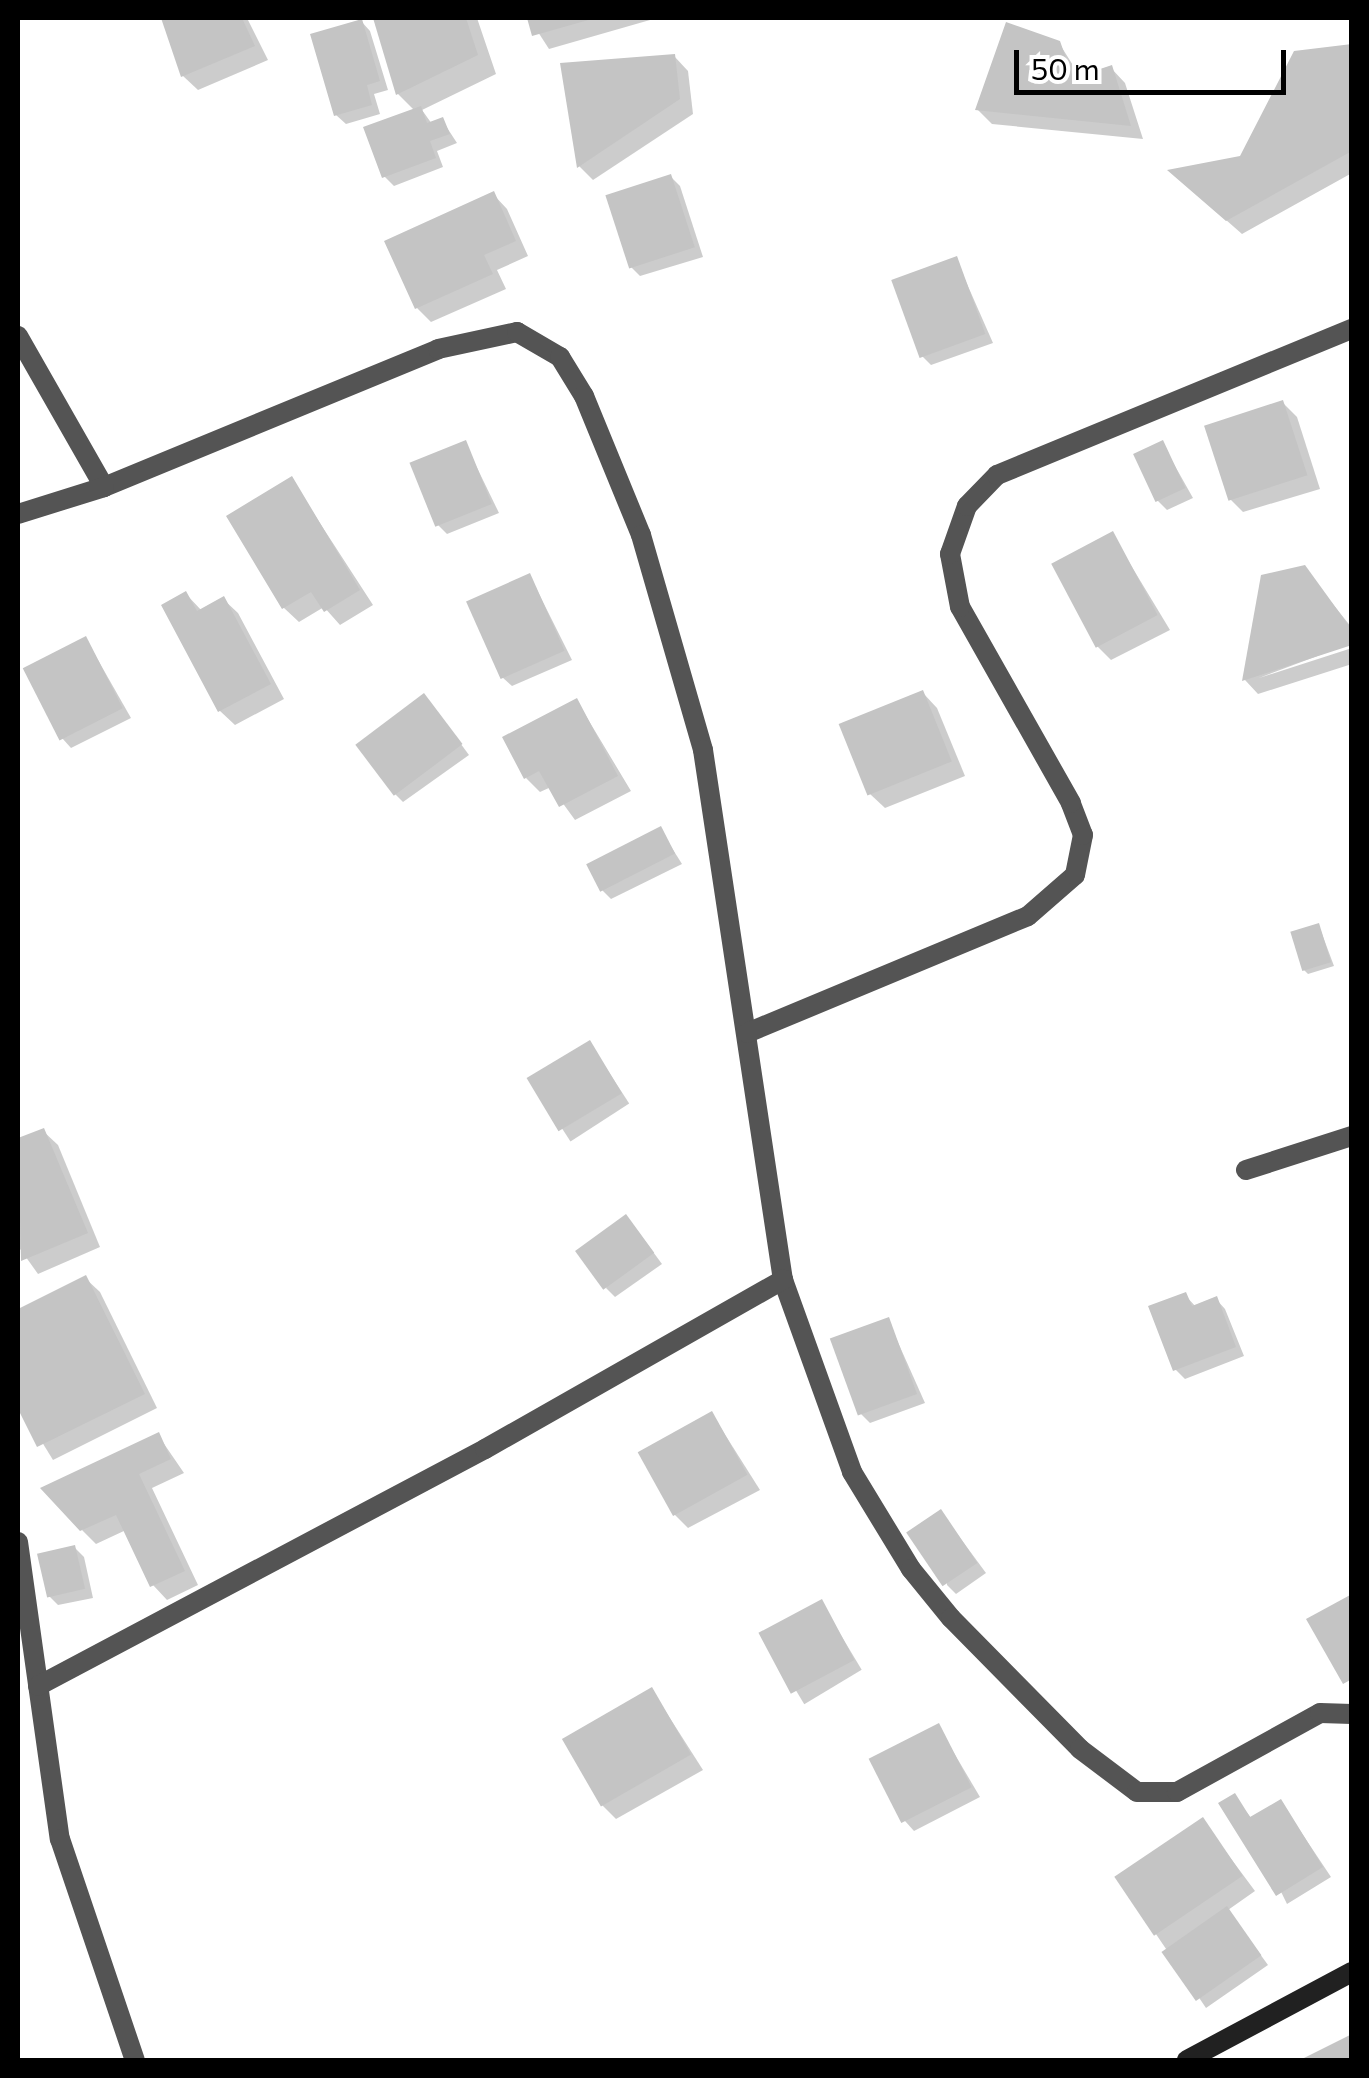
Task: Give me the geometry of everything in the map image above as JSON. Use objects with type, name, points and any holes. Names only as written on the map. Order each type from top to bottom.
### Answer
[{"type":"street","points":[[746,1033],[1028,916],[1075,875],[1083,835],[1072,802],[960,607],[950,554],[967,506],[997,475],[1352,329]]},
{"type":"street","points":[[18,514],[104,487],[438,349],[517,332],[560,357],[584,396],[641,535],[703,750],[783,1280],[852,1472],[911,1569],[1104,1772],[1137,1792],[1176,1792],[1320,1713],[1352,1714]]},
{"type":"street","points":[[18,336],[104,487]]},
{"type":"street","points":[[1246,1170],[1352,1136]]},
{"type":"street","points":[[38,1686],[485,1450],[783,1280]]},
{"type":"street","points":[[18,1542],[46,1772],[65,1857],[135,2060]]},
{"type":"street","points":[[1187,2060],[1352,1972]]},
{"type":"building","points":[[161,18],[242,18],[255,46],[181,77]]},
{"type":"building","points":[[373,18],[466,18],[478,55],[396,95]]},
{"type":"building","points":[[527,18],[592,18],[592,19],[532,36]]},
{"type":"building","points":[[362,19],[380,81],[367,85],[372,105],[334,116],[310,34]]},
{"type":"building","points":[[1006,22],[1060,41],[1073,78],[1112,65],[1131,126],[975,110]]},
{"type":"building","points":[[1352,44],[1352,151],[1226,221],[1167,170],[1240,156],[1294,51]]},
{"type":"building","points":[[675,54],[680,99],[577,168],[560,63]]},
{"type":"building","points":[[421,106],[427,123],[443,117],[450,134],[430,141],[436,158],[382,178],[363,127]]},
{"type":"building","points":[[671,174],[695,247],[629,269],[605,195]]},
{"type":"building","points":[[494,191],[516,241],[484,255],[493,274],[415,309],[384,241]]},
{"type":"building","points":[[957,256],[985,334],[920,358],[891,280]]},
{"type":"building","points":[[1283,400],[1307,475],[1228,501],[1204,426]]},
{"type":"building","points":[[466,440],[492,504],[435,527],[409,463]]},
{"type":"building","points":[[1163,440],[1185,488],[1155,502],[1133,454]]},
{"type":"building","points":[[292,476],[360,590],[324,612],[311,592],[282,609],[226,516]]},
{"type":"building","points":[[1113,531],[1158,615],[1096,648],[1051,564]]},
{"type":"building","points":[[1305,565],[1352,630],[1352,645],[1242,681],[1261,575]]},
{"type":"building","points":[[530,573],[565,651],[501,679],[466,601]]},
{"type":"building","points":[[186,591],[197,611],[224,596],[271,684],[218,712],[161,605]]},
{"type":"building","points":[[86,636],[123,708],[60,740],[23,668]]},
{"type":"building","points":[[923,690],[952,761],[867,795],[839,724]]},
{"type":"building","points":[[424,693],[463,744],[394,796],[355,745]]},
{"type":"building","points":[[577,698],[618,776],[559,807],[539,771],[524,779],[502,737]]},
{"type":"building","points":[[661,826],[675,854],[600,892],[586,864]]},
{"type":"building","points":[[1319,923],[1331,962],[1302,971],[1290,932]]},
{"type":"building","points":[[590,1040],[622,1093],[559,1131],[527,1078]]},
{"type":"building","points":[[44,1128],[88,1233],[21,1261],[18,1138]]},
{"type":"building","points":[[626,1214],[654,1253],[603,1290],[575,1251]]},
{"type":"building","points":[[86,1275],[145,1394],[37,1447],[18,1409],[18,1309]]},
{"type":"building","points":[[1186,1292],[1192,1306],[1217,1296],[1236,1347],[1173,1371],[1148,1306]]},
{"type":"building","points":[[889,1317],[917,1394],[858,1416],[830,1339]]},
{"type":"building","points":[[712,1411],[747,1475],[673,1516],[638,1452]]},
{"type":"building","points":[[159,1432],[171,1459],[139,1474],[185,1571],[150,1587],[116,1515],[80,1531],[40,1488]]},
{"type":"building","points":[[941,1509],[977,1563],[943,1586],[906,1532]]},
{"type":"building","points":[[75,1545],[85,1589],[47,1598],[37,1554]]},
{"type":"building","points":[[1352,1594],[1352,1679],[1343,1684],[1306,1619]]},
{"type":"building","points":[[822,1599],[854,1660],[791,1694],[758,1633]]},
{"type":"building","points":[[652,1687],[691,1755],[601,1807],[562,1739]]},
{"type":"building","points":[[939,1723],[972,1787],[901,1823],[869,1759]]},
{"type":"building","points":[[1235,1793],[1250,1817],[1281,1799],[1323,1867],[1276,1896],[1218,1803]]},
{"type":"building","points":[[1203,1817],[1243,1876],[1154,1936],[1114,1877]]},
{"type":"building","points":[[1227,1906],[1261,1955],[1196,2001],[1161,1952]]},
{"type":"building","points":[[1352,2034],[1352,2060],[1300,2060]]}]
